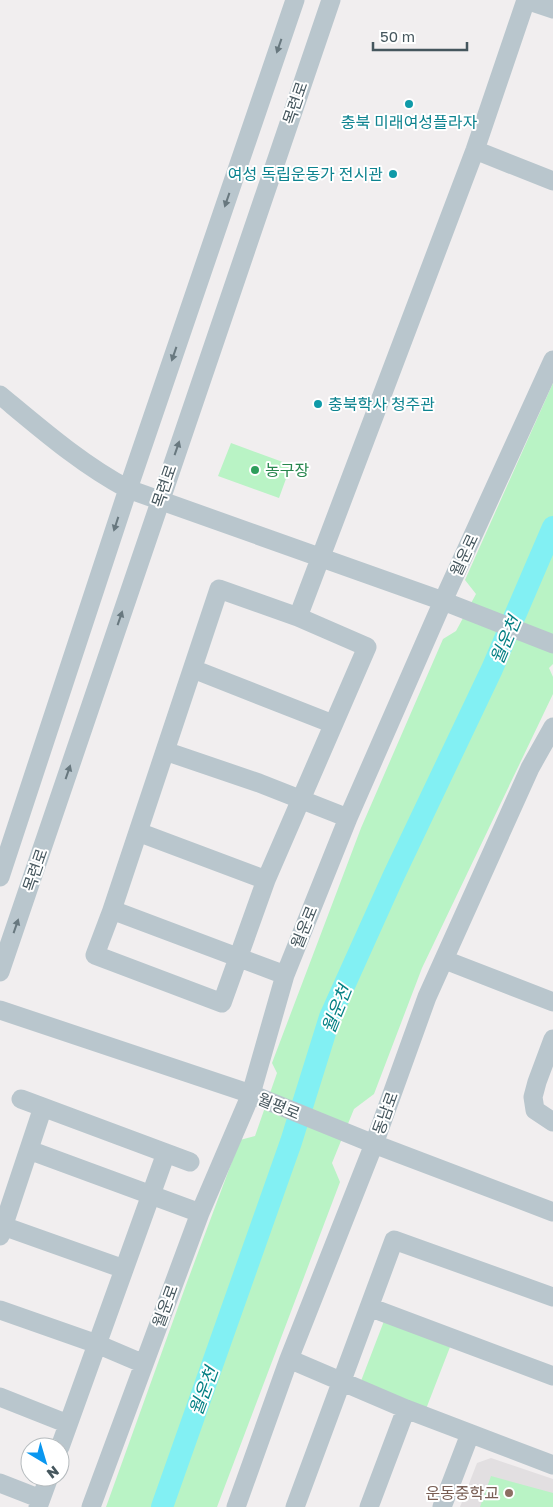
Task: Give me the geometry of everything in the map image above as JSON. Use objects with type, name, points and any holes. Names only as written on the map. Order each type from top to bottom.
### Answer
[{"type":"street","name":"목련로","points":[[0,877],[128,489],[295,0]]},
{"type":"street","name":"목련로","points":[[0,972],[330,0]]},
{"type":"street","points":[[298,617],[475,150],[526,0],[553,9]]},
{"type":"street","points":[[475,150],[553,180]]},
{"type":"street","name":"월운로","points":[[90,1507],[200,1212],[251,1094],[285,975],[348,818],[443,602],[553,360]]},
{"type":"street","points":[[0,395],[100,474],[128,489],[320,557],[553,644]]},
{"type":"street","points":[[219,589],[298,617],[368,646],[266,880],[222,1002],[95,955],[112,910],[219,589]]},
{"type":"street","points":[[193,669],[333,724]]},
{"type":"street","name":"동남로","points":[[236,1507],[289,1359],[374,1144],[427,997],[530,768],[553,728]]},
{"type":"street","points":[[165,751],[348,818]]},
{"type":"street","points":[[138,832],[266,880]]},
{"type":"street","points":[[112,910],[285,975]]},
{"type":"street","points":[[445,960],[553,1002]]},
{"type":"street","name":"월평로","points":[[0,1010],[251,1094],[374,1144],[553,1212]]},
{"type":"street","points":[[553,1040],[533,1098],[535,1110],[553,1122]]},
{"type":"street","points":[[21,1099],[190,1162]]},
{"type":"street","points":[[43,1107],[2,1231],[124,1270]]},
{"type":"street","points":[[29,1150],[200,1212]]},
{"type":"street","points":[[63,1437],[166,1153]]},
{"type":"street","points":[[294,1507],[394,1240],[553,1297]]},
{"type":"street","points":[[369,1307],[553,1376]]},
{"type":"street","points":[[0,1310],[97,1344],[144,1364]]},
{"type":"street","points":[[289,1359],[406,1409],[553,1465]]},
{"type":"street","points":[[0,1397],[68,1424]]},
{"type":"street","points":[[369,1507],[406,1409]]},
{"type":"street","points":[[442,1507],[470,1434]]},
{"type":"street","points":[[0,1482],[39,1503],[45,1487]]},
{"type":"shaded area","name":"운동중학교","points":[[491,1458],[553,1479],[553,1507],[460,1507],[477,1463]]},
{"type":"green space","points":[[553,383],[553,664],[549,668],[553,677],[553,694],[422,968],[374,1094],[354,1109],[332,1163],[340,1182],[217,1507],[106,1507],[240,1140],[255,1136],[277,1073],[272,1063],[361,828],[443,639],[456,631],[476,594],[465,580]]},
{"type":"green space","name":"농구장","points":[[231,443],[291,465],[279,498],[218,476]]},
{"type":"green space","points":[[384,1321],[450,1347],[426,1409],[361,1381]]},
{"type":"green space","points":[[491,1476],[553,1493],[553,1507],[480,1507]]},
{"type":"waterway","name":"월운천","points":[[162,1507],[291,1142],[330,1017],[394,875],[492,669],[553,527]]},
{"type":"place","name":"충북 미래여성플라자","points":[[409,104]]},
{"type":"place","name":"여성 독립운동가 전시관","points":[[393,174]]},
{"type":"place","name":"충북학사 청주관","points":[[318,404]]},
{"type":"place","name":"농구장","points":[[255,470]]},
{"type":"place","name":"운동중학교","points":[[509,1493]]}]
